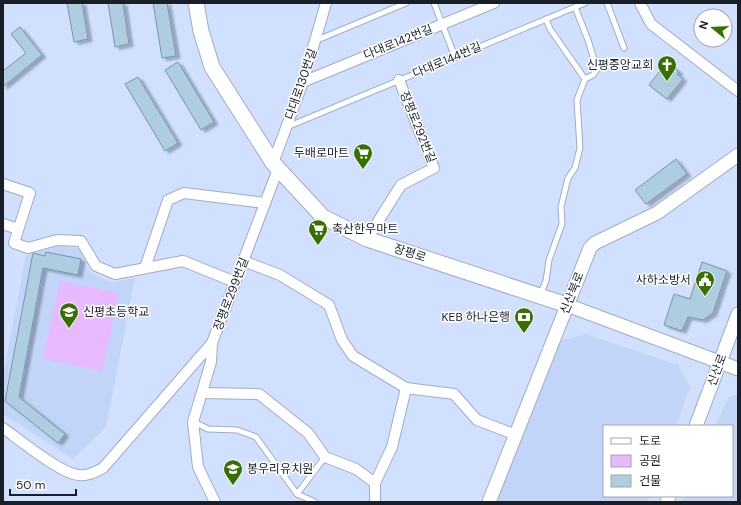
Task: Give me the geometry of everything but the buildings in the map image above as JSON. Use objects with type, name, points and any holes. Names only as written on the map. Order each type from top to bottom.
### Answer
[{"type":"main road","name":"장평로","points":[[196,3],[201,31],[212,67],[275,166],[323,217],[367,239],[567,305]]},
{"type":"street","name":"다대로130번길","points":[[275,166],[286,127],[303,82],[316,41],[326,3]]},
{"type":"street","name":"다대로142번길","points":[[303,82],[494,3]]},
{"type":"street","points":[[640,3],[644,14],[651,24],[738,91]]},
{"type":"street","name":"장평로292번길","points":[[367,239],[401,185],[434,168],[399,80]]},
{"type":"street","name":"신산북로","points":[[489,502],[590,248],[594,243],[657,213],[738,155]]},
{"type":"street","name":"장평로299번길","points":[[193,422],[211,362],[212,343],[265,203],[275,166]]},
{"type":"street","points":[[3,184],[30,193],[14,243],[28,248],[57,240],[81,242],[96,266],[114,274],[183,261],[235,282]]},
{"type":"street","points":[[145,268],[168,200],[184,193],[265,203]]},
{"type":"street","points":[[3,224],[18,229]]},
{"type":"street","points":[[243,261],[280,275],[329,305],[342,340],[354,356],[406,388],[454,394],[477,420],[516,434]]},
{"type":"street","name":"장평로","points":[[567,305],[738,369]]},
{"type":"street","name":"신산로","points":[[696,425],[738,314]]},
{"type":"street","points":[[3,428],[67,472],[80,476],[90,474],[103,468],[212,343]]},
{"type":"street","points":[[375,502],[375,483],[392,447],[406,388]]},
{"type":"street","points":[[202,393],[259,394],[308,433],[325,457],[356,469],[375,483]]},
{"type":"street","points":[[193,422],[198,467],[215,502]]},
{"type":"lane","points":[[316,41],[406,3]]},
{"type":"lane","points":[[434,3],[455,57]]},
{"type":"lane","name":"다대로144번길","points":[[286,127],[585,3]]},
{"type":"lane","points":[[607,3],[624,48]]},
{"type":"lane","points":[[540,296],[546,281],[549,260],[562,224],[561,207],[568,178],[575,168],[580,148],[578,100],[585,79],[593,75],[597,69],[588,40],[575,7]]},
{"type":"lane","points":[[546,19],[550,29],[585,79]]},
{"type":"lane","points":[[193,422],[208,429],[237,430],[256,437],[297,494],[315,502]]},
{"type":"lane","points":[[297,494],[325,457]]},
{"type":"shaded area","name":"신평초등학교","points":[[59,246],[78,248],[90,273],[111,282],[135,278],[106,427],[73,459],[3,414],[3,377],[26,255]]},
{"type":"shaded area","points":[[586,334],[678,365],[690,387],[676,425],[603,425],[603,497],[650,497],[648,502],[496,502],[559,341]]},
{"type":"shaded area","points":[[738,394],[738,502],[682,502],[684,497],[733,497],[733,425],[715,425],[729,397]]},
{"type":"green space","points":[[60,281],[119,293],[102,371],[43,359]]},
{"type":"place","name":"신평중앙교회","points":[[667,82]]},
{"type":"place","name":"두배로마트","points":[[363,170]]},
{"type":"place","name":"축산한우마트","points":[[318,246]]},
{"type":"place","name":"사하소방서","points":[[705,297]]},
{"type":"place","name":"신평초등학교","points":[[69,329]]},
{"type":"place","name":"KEB 하나은행","points":[[524,334]]},
{"type":"place","name":"봉우리유치원","points":[[233,486]]}]
